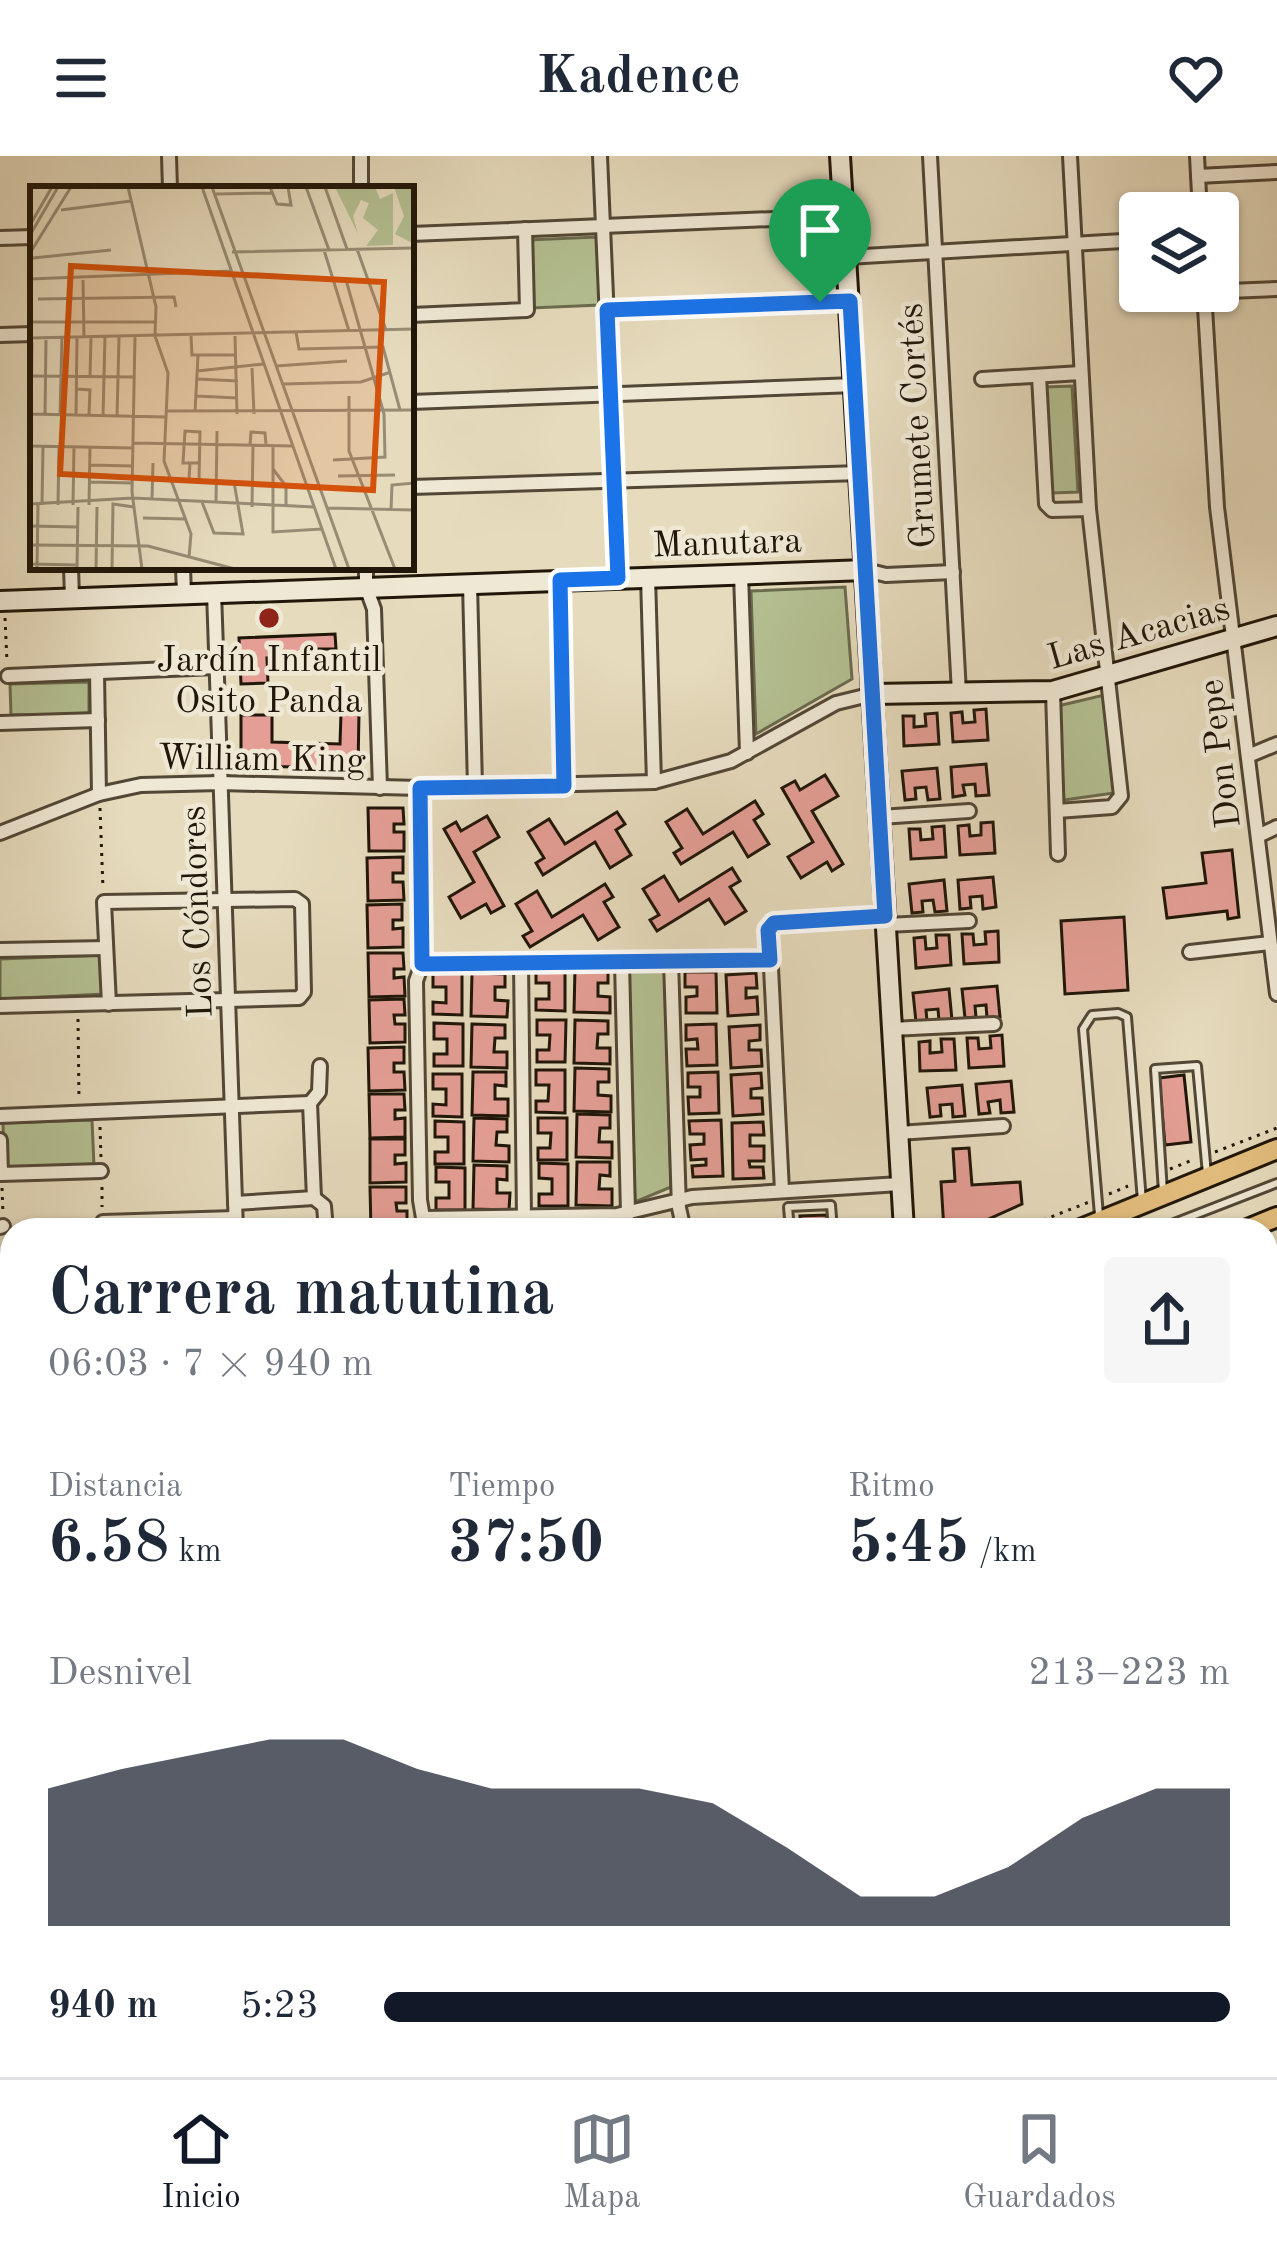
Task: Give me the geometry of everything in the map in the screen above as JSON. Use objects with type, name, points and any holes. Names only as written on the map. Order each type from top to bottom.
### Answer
[{"type":"main road","points":[[840,156],[903,1218]]},
{"type":"main road","name":"Manutara","points":[[3,609],[72,598],[214,592],[366,577],[470,584],[866,570]]},
{"type":"main road","name":"Las Acacias","points":[[873,694],[1053,691],[1277,626]]},
{"type":"main road","points":[[1109,1218],[1277,1149]]},
{"type":"street","points":[[169,156],[170,186]]},
{"type":"street","points":[[600,156],[618,578]]},
{"type":"street","name":"Grumete Cortés","points":[[930,156],[959,693]]},
{"type":"street","points":[[1057,811],[1119,804],[1110,675],[1089,508],[1070,156]]},
{"type":"street","points":[[1197,156],[1199,192]]},
{"type":"street","points":[[1198,176],[1277,172]]},
{"type":"street","points":[[414,234],[844,216]]},
{"type":"street","points":[[414,315],[527,310],[525,229]]},
{"type":"street","points":[[0,238],[30,237]]},
{"type":"street","points":[[847,257],[1119,240]]},
{"type":"street","points":[[1239,291],[1277,290]]},
{"type":"street","points":[[607,310],[850,301]]},
{"type":"street","name":"Don Pepe","points":[[1205,312],[1217,507],[1272,919],[1277,994]]},
{"type":"street","points":[[982,379],[1081,373]]},
{"type":"street","points":[[1039,376],[1046,504],[1057,510],[1089,508]]},
{"type":"street","points":[[414,402],[855,385]]},
{"type":"street","points":[[414,488],[861,473]]},
{"type":"street","points":[[71,570],[72,598]]},
{"type":"street","points":[[183,570],[184,594]]},
{"type":"street","name":"Manutara","points":[[866,570],[886,575],[953,572]]},
{"type":"street","points":[[741,574],[747,754]]},
{"type":"street","points":[[366,577],[374,609],[380,788]]},
{"type":"street","points":[[648,578],[654,782]]},
{"type":"street","points":[[560,580],[564,786]]},
{"type":"street","points":[[470,584],[475,788]]},
{"type":"street","name":"Los Cóndores","points":[[214,592],[235,1218]]},
{"type":"street","points":[[8,676],[216,667]]},
{"type":"street","points":[[97,673],[99,794]]},
{"type":"street","points":[[1053,691],[1058,854]]},
{"type":"street","name":"William King","points":[[0,833],[99,794],[141,785],[475,788],[654,782],[697,773],[747,754],[827,707],[873,694]]},
{"type":"street","points":[[0,723],[98,720]]},
{"type":"street","points":[[1248,756],[1277,744]]},
{"type":"street","points":[[420,788],[422,964],[416,981],[424,1218]]},
{"type":"street","points":[[880,817],[968,811]]},
{"type":"street","points":[[1258,836],[1277,827]]},
{"type":"street","points":[[0,1006],[228,1002],[304,996],[302,904],[295,899],[225,898],[104,902],[109,1004]]},
{"type":"street","points":[[782,1191],[768,930],[774,923],[969,921]]},
{"type":"street","points":[[1190,952],[1270,943]]},
{"type":"street","points":[[0,950],[106,948]]},
{"type":"street","points":[[422,964],[770,960]]},
{"type":"street","points":[[671,961],[682,1218]]},
{"type":"street","points":[[622,962],[628,1214]]},
{"type":"street","points":[[520,963],[524,1216]]},
{"type":"street","points":[[891,1030],[994,1024]]},
{"type":"street","points":[[314,1198],[310,1103],[319,1092],[320,1066]]},
{"type":"street","points":[[0,1116],[310,1103]]},
{"type":"street","points":[[898,1133],[1003,1126]]},
{"type":"street","points":[[0,1140],[1,1174],[101,1171]]},
{"type":"street","points":[[499,1218],[628,1214],[679,1198],[901,1184]]},
{"type":"street","points":[[235,1203],[314,1198],[324,1206],[325,1218]]},
{"type":"lane","points":[[1099,1218],[1083,1029],[1092,1015],[1127,1017],[1142,1204]]},
{"type":"lane","points":[[1163,1195],[1155,1069],[1197,1066],[1207,1177]]},
{"type":"lane","points":[[1187,1218],[1277,1183]]},
{"type":"lane","points":[[789,1218],[788,1207],[831,1205],[832,1218]]},
{"type":"path","points":[[3,609],[8,676]]},
{"type":"path","points":[[99,794],[104,902]]},
{"type":"path","points":[[78,1005],[79,1114]]},
{"type":"green space","points":[[597,237],[600,305],[531,308],[528,240]]},
{"type":"green space","points":[[1072,386],[1078,492],[1052,493],[1046,387]]},
{"type":"green space","points":[[845,587],[852,679],[756,734],[751,591]]},
{"type":"green space","points":[[89,682],[89,714],[11,715],[10,684]]},
{"type":"green space","points":[[1104,695],[1114,793],[1064,800],[1058,706]]},
{"type":"green space","points":[[104,955],[105,994],[0,999],[0,959]]},
{"type":"green space","points":[[628,967],[665,967],[671,1187],[635,1202]]},
{"type":"green space","points":[[92,1120],[94,1166],[4,1169],[3,1123]]},
{"type":"building","points":[[335,634],[336,649],[318,649],[319,657],[267,658],[268,683],[241,684],[239,638]]},
{"type":"building","points":[[986,709],[988,740],[953,742],[951,713],[962,712],[963,723],[975,722],[974,710]]},
{"type":"building","points":[[341,713],[359,713],[358,768],[241,766],[241,715],[272,715],[272,742],[340,744]]},
{"type":"building","points":[[937,713],[939,744],[904,746],[903,716],[914,716],[914,727],[926,726],[925,714]]},
{"type":"building","points":[[986,764],[989,795],[976,796],[975,784],[963,785],[965,795],[953,797],[951,767]]},
{"type":"building","points":[[937,768],[940,799],[928,800],[926,787],[915,788],[916,799],[905,800],[902,771]]},
{"type":"building","points":[[825,775],[838,796],[812,811],[843,864],[832,871],[827,862],[801,878],[788,857],[813,842],[782,788],[795,781],[800,790]]},
{"type":"building","points":[[755,801],[763,814],[754,820],[769,844],[748,857],[733,832],[681,864],[674,853],[682,848],[666,822],[687,809],[703,834]]},
{"type":"building","points":[[368,808],[403,808],[404,824],[394,824],[394,832],[404,832],[404,851],[369,851]]},
{"type":"building","points":[[617,812],[625,824],[616,830],[631,855],[610,868],[595,842],[543,875],[536,863],[544,858],[528,832],[549,819],[565,844]]},
{"type":"building","points":[[487,816],[499,837],[474,852],[504,906],[491,913],[486,904],[461,918],[449,897],[474,882],[444,829],[456,822],[461,831]]},
{"type":"building","points":[[993,822],[995,853],[960,855],[958,826],[969,825],[970,836],[981,835],[981,823]]},
{"type":"building","points":[[944,826],[946,857],[911,859],[909,829],[920,829],[921,840],[933,839],[932,827]]},
{"type":"building","points":[[1232,850],[1239,917],[1228,919],[1227,911],[1167,918],[1163,888],[1206,883],[1202,853]]},
{"type":"building","points":[[403,857],[403,873],[393,873],[393,882],[403,882],[404,900],[368,901],[367,858]]},
{"type":"building","points":[[732,868],[740,881],[730,887],[746,911],[725,924],[709,899],[657,931],[650,920],[659,915],[643,889],[664,876],[679,901]]},
{"type":"building","points":[[993,877],[996,907],[983,909],[982,896],[970,897],[971,908],[960,909],[958,880]]},
{"type":"building","points":[[944,880],[947,911],[935,912],[933,900],[922,901],[923,912],[912,913],[909,884]]},
{"type":"building","points":[[605,884],[613,897],[604,902],[619,927],[598,940],[583,915],[530,947],[523,936],[532,931],[516,904],[537,891],[552,917]]},
{"type":"building","points":[[402,904],[402,920],[393,920],[393,929],[403,928],[403,947],[368,948],[367,905]]},
{"type":"building","points":[[1124,917],[1128,990],[1065,994],[1061,921]]},
{"type":"building","points":[[998,931],[999,962],[964,964],[962,934],[973,934],[974,945],[986,944],[985,932]]},
{"type":"building","points":[[936,935],[949,935],[951,965],[916,968],[914,938],[925,937],[926,949],[937,948]]},
{"type":"building","points":[[368,953],[403,953],[404,969],[394,969],[394,978],[404,977],[405,996],[369,997]]},
{"type":"building","points":[[536,968],[565,968],[565,1011],[536,1010],[536,999],[549,999],[549,983],[536,983]]},
{"type":"building","points":[[575,969],[608,970],[608,983],[598,983],[598,996],[610,997],[610,1013],[574,1012]]},
{"type":"building","points":[[433,972],[462,972],[462,1015],[433,1014],[433,1002],[446,1003],[446,987],[433,987]]},
{"type":"building","points":[[685,972],[716,972],[717,1013],[686,1013],[686,997],[697,996],[697,987],[685,987]]},
{"type":"building","points":[[472,973],[505,974],[505,987],[495,987],[495,1000],[508,1001],[507,1017],[471,1016]]},
{"type":"building","points":[[756,973],[757,988],[746,988],[746,998],[757,997],[758,1014],[728,1016],[726,975]]},
{"type":"building","points":[[997,986],[1000,1017],[987,1018],[986,1005],[975,1006],[976,1017],[965,1018],[962,989]]},
{"type":"building","points":[[949,989],[952,1020],[939,1021],[938,1009],[926,1010],[927,1021],[916,1022],[913,993]]},
{"type":"building","points":[[404,999],[405,1015],[394,1015],[395,1024],[405,1024],[405,1042],[370,1043],[369,1000]]},
{"type":"building","points":[[537,1020],[566,1020],[565,1062],[537,1062],[537,1050],[549,1050],[550,1035],[537,1035]]},
{"type":"building","points":[[575,1020],[608,1021],[608,1034],[598,1034],[597,1048],[610,1048],[610,1064],[574,1063]]},
{"type":"building","points":[[434,1023],[463,1024],[463,1066],[434,1066],[434,1054],[447,1054],[447,1039],[434,1039]]},
{"type":"building","points":[[472,1024],[505,1025],[505,1038],[495,1038],[494,1052],[507,1052],[507,1068],[471,1067]]},
{"type":"building","points":[[716,1024],[717,1065],[687,1066],[686,1049],[698,1049],[697,1039],[686,1040],[686,1025]]},
{"type":"building","points":[[760,1025],[760,1040],[749,1041],[749,1050],[761,1050],[762,1066],[731,1068],[729,1027]]},
{"type":"building","points":[[1002,1035],[1004,1066],[969,1068],[967,1038],[978,1038],[979,1049],[991,1048],[990,1036]]},
{"type":"building","points":[[941,1039],[954,1039],[956,1070],[920,1071],[919,1042],[930,1041],[930,1053],[942,1052]]},
{"type":"building","points":[[404,1047],[404,1063],[394,1063],[394,1072],[404,1072],[405,1090],[369,1091],[368,1048]]},
{"type":"building","points":[[575,1068],[609,1069],[609,1082],[598,1082],[598,1095],[611,1096],[611,1112],[574,1111]]},
{"type":"building","points":[[536,1070],[565,1070],[565,1113],[536,1112],[536,1101],[548,1101],[549,1085],[536,1085]]},
{"type":"building","points":[[473,1072],[506,1072],[506,1086],[495,1085],[495,1099],[508,1099],[508,1116],[472,1115]]},
{"type":"building","points":[[718,1072],[719,1113],[689,1114],[688,1097],[700,1097],[700,1087],[688,1087],[688,1073]]},
{"type":"building","points":[[761,1073],[762,1088],[751,1089],[751,1098],[762,1098],[763,1114],[733,1116],[731,1075]]},
{"type":"building","points":[[433,1074],[462,1074],[462,1117],[433,1116],[433,1104],[446,1105],[446,1089],[433,1089]]},
{"type":"building","points":[[1184,1075],[1191,1142],[1165,1145],[1159,1078]]},
{"type":"building","points":[[1011,1081],[1014,1112],[1001,1113],[1000,1100],[988,1102],[990,1113],[979,1114],[976,1084]]},
{"type":"building","points":[[962,1085],[965,1116],[953,1117],[952,1104],[940,1105],[941,1116],[930,1117],[927,1088]]},
{"type":"building","points":[[369,1094],[404,1094],[405,1110],[395,1110],[395,1119],[405,1118],[405,1137],[370,1138]]},
{"type":"building","points":[[577,1114],[610,1115],[610,1128],[600,1128],[599,1142],[612,1142],[612,1158],[576,1157]]},
{"type":"building","points":[[474,1118],[507,1119],[507,1132],[497,1132],[496,1145],[509,1146],[509,1162],[473,1161]]},
{"type":"building","points":[[538,1118],[567,1118],[567,1160],[538,1160],[538,1148],[550,1148],[551,1133],[538,1133]]},
{"type":"building","points":[[721,1120],[723,1176],[693,1177],[692,1166],[706,1165],[706,1159],[691,1160],[690,1145],[704,1144],[704,1134],[690,1134],[689,1121]]},
{"type":"building","points":[[435,1121],[464,1122],[464,1164],[435,1164],[435,1152],[448,1152],[448,1137],[435,1137]]},
{"type":"building","points":[[763,1122],[764,1135],[750,1135],[750,1146],[764,1146],[764,1161],[749,1161],[750,1167],[763,1167],[764,1178],[733,1179],[732,1123]]},
{"type":"building","points":[[370,1139],[405,1139],[405,1155],[395,1155],[395,1164],[406,1163],[406,1182],[370,1183]]},
{"type":"building","points":[[969,1148],[972,1185],[1020,1182],[1022,1204],[991,1218],[943,1218],[941,1182],[955,1181],[953,1149]]},
{"type":"building","points":[[577,1162],[610,1162],[610,1176],[600,1175],[599,1189],[612,1189],[612,1206],[576,1205]]},
{"type":"building","points":[[539,1163],[568,1164],[568,1206],[539,1206],[539,1194],[552,1194],[552,1179],[539,1178]]},
{"type":"building","points":[[474,1165],[507,1166],[507,1180],[497,1179],[497,1193],[510,1193],[509,1210],[473,1209]]},
{"type":"building","points":[[436,1167],[465,1168],[465,1210],[436,1210],[436,1198],[449,1198],[449,1182],[436,1182]]},
{"type":"building","points":[[370,1187],[406,1187],[406,1203],[396,1203],[397,1211],[407,1211],[407,1218],[371,1218]]},
{"type":"place","name":"Jardín Infantil Osito Panda","points":[[269,618]]},
{"type":"route","points":[[850,301],[885,916],[774,923],[768,930],[770,960],[422,964],[420,788],[564,786],[560,580],[618,578],[607,310],[820,302],[850,301]]}]
